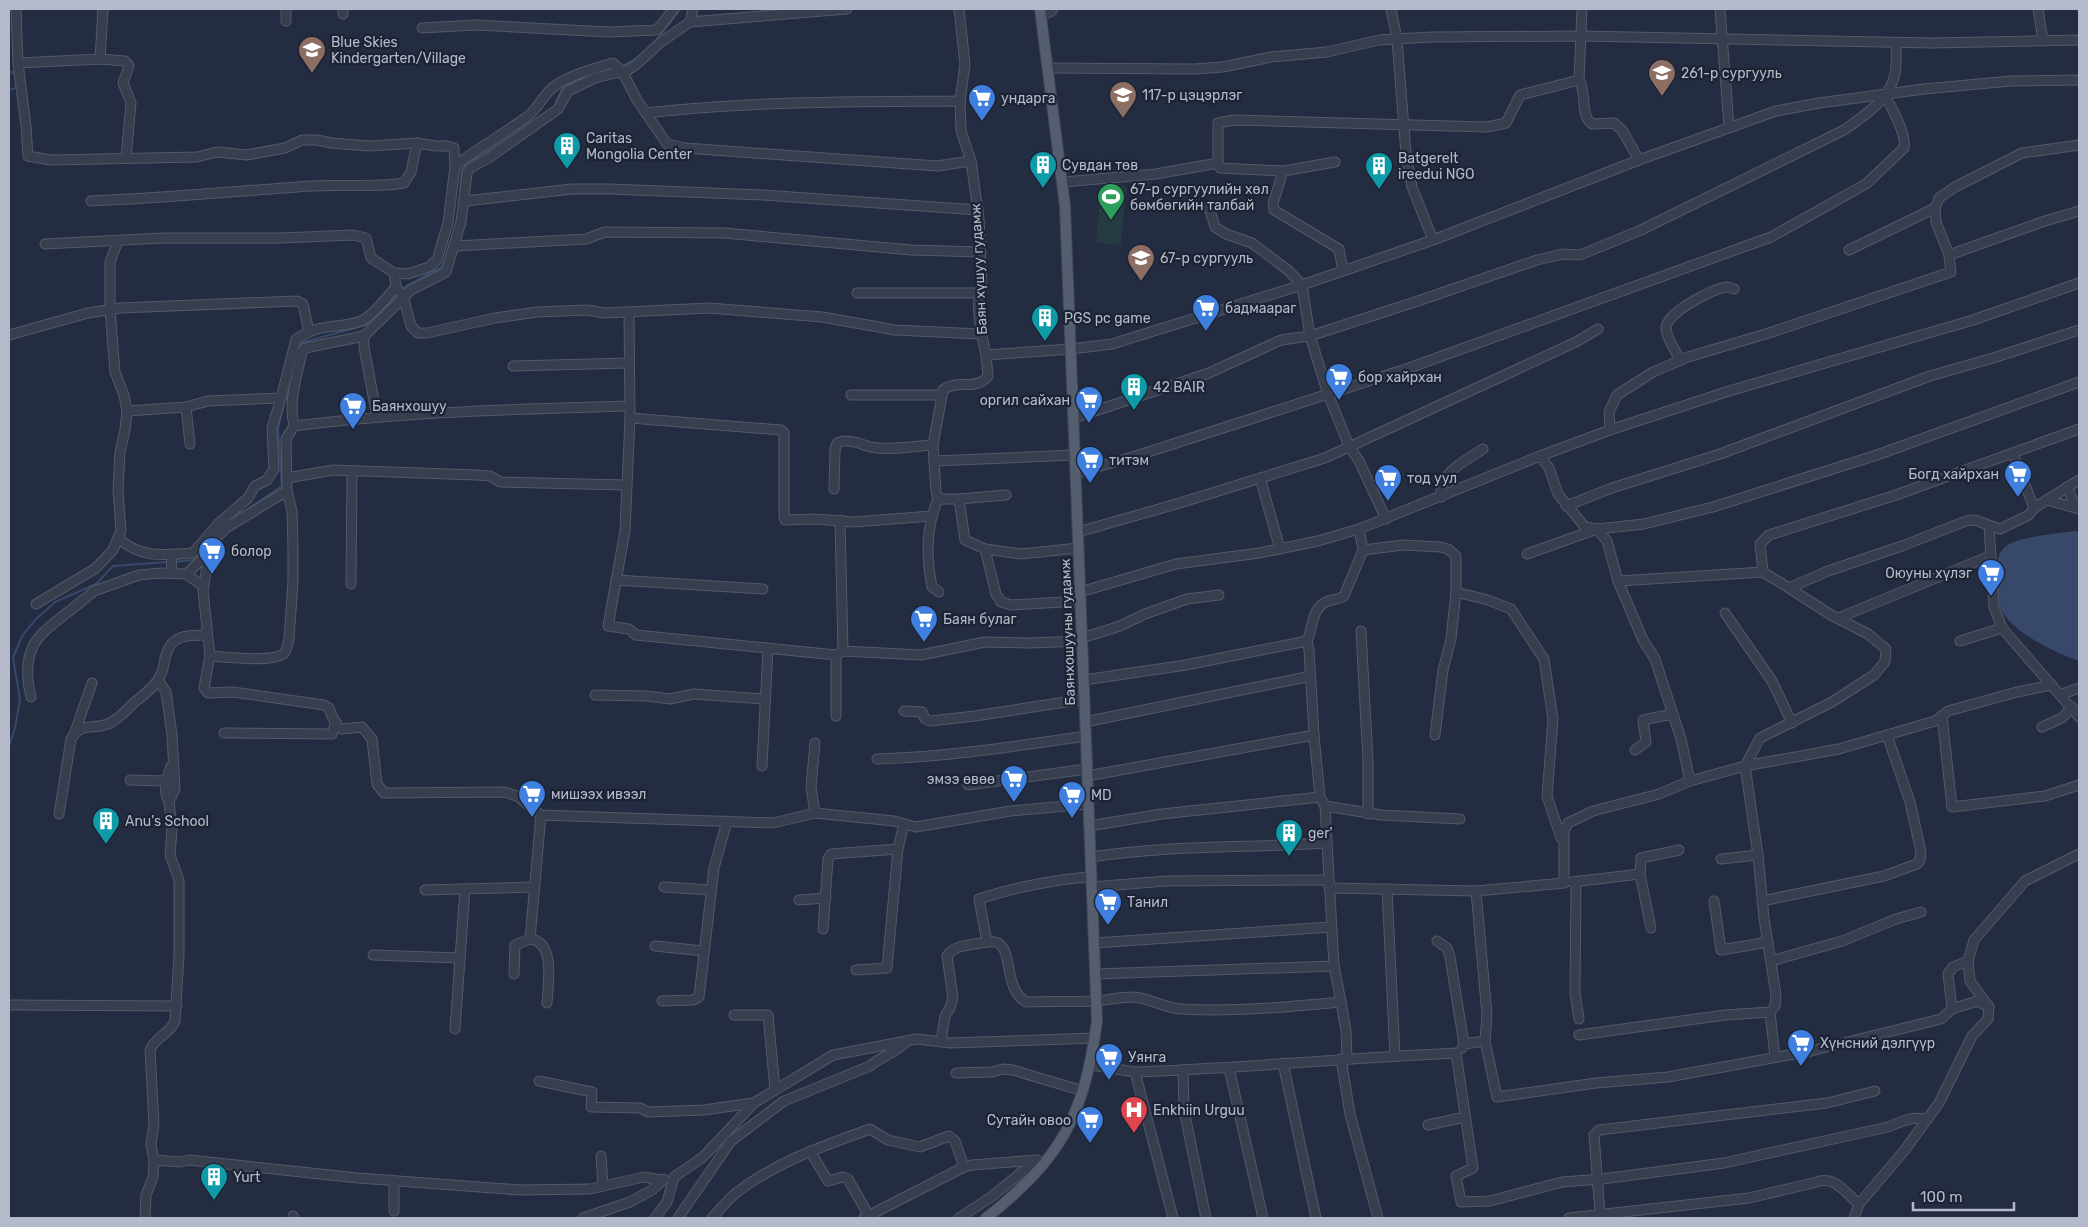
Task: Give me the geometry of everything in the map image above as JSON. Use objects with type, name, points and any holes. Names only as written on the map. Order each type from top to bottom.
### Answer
[{"type":"main road","name":"Баянхошууны гудамж","points":[[986,1218],[1033,1178],[1064,1138],[1091,1065],[1097,1021],[1063,182],[1040,12]]},
{"type":"street","points":[[16,9],[18,63],[28,156],[51,160],[197,157],[217,152],[247,155],[285,148],[302,140],[369,146],[418,142],[454,148],[455,166],[448,223],[437,260],[429,268],[408,274],[394,273],[371,258],[366,238],[353,235],[45,244]]},
{"type":"street","points":[[100,59],[103,9]]},
{"type":"street","points":[[286,9],[286,21]]},
{"type":"street","points":[[422,28],[476,25],[609,32],[657,30],[674,9]]},
{"type":"street","points":[[690,22],[692,9]]},
{"type":"street","points":[[31,697],[27,681],[28,662],[38,637],[94,591],[171,563],[193,552],[218,524],[248,498],[255,486],[267,480],[274,469],[272,428],[296,339],[318,328],[331,328],[363,320],[400,292],[411,290],[446,272],[455,246],[465,201],[467,173],[470,168],[490,157],[558,109],[568,91],[595,78],[615,73],[620,69],[637,64],[661,42],[690,22],[847,9]]},
{"type":"street","name":"Баян хүшуу гудамж","points":[[959,9],[965,64],[960,101],[961,131],[971,162],[978,210],[982,286],[979,293],[981,334],[986,355],[1112,344],[1302,285],[1433,240],[1729,126],[1776,111],[1819,103],[2010,81],[2079,80]]},
{"type":"street","points":[[1040,12],[1050,12],[1053,9]]},
{"type":"street","points":[[1391,9],[1397,38],[1406,154],[1412,187],[1433,240]]},
{"type":"street","points":[[1582,9],[1579,80],[1583,88],[1588,121],[1592,124],[1614,122],[1622,130],[1639,160]]},
{"type":"street","points":[[1720,9],[1729,126]]},
{"type":"street","points":[[2038,9],[2043,41]]},
{"type":"street","points":[[1048,68],[1194,69],[1223,67],[1271,57],[1311,54],[1365,42],[1397,38],[1581,36],[1896,43],[2079,40]]},
{"type":"street","points":[[1074,418],[1209,373],[1282,340],[1310,336],[1537,260],[1563,254],[1580,255],[1611,244],[1844,130],[1860,120],[1885,96],[1896,71],[1896,43]]},
{"type":"street","points":[[18,63],[100,59],[125,61],[129,66],[123,83],[131,103],[126,158]]},
{"type":"street","points":[[455,166],[474,151],[530,115],[551,88],[582,72],[613,63],[620,69],[667,144],[685,148],[937,166],[971,162]]},
{"type":"street","points":[[1335,162],[1282,171],[1220,168],[1218,163],[1218,123],[1234,120],[1488,127],[1506,123],[1520,95],[1579,80]]},
{"type":"street","points":[[1076,473],[1409,368],[1771,237],[1866,184],[1904,148],[1904,137],[1890,103],[1885,96]]},
{"type":"street","points":[[646,113],[698,107],[806,102],[960,101]]},
{"type":"street","points":[[91,201],[167,198],[331,185],[391,185],[404,183],[411,172],[418,142]]},
{"type":"street","points":[[1610,430],[1609,412],[1617,395],[1653,372],[1680,360],[1951,272],[1949,255],[1936,222],[1935,208],[1939,198],[1955,186],[2022,153],[2079,145]]},
{"type":"street","points":[[1063,182],[1156,174],[1218,163]]},
{"type":"street","points":[[1282,171],[1273,204],[1274,210],[1339,249],[1343,271]]},
{"type":"street","points":[[465,201],[572,188],[763,195],[978,210]]},
{"type":"street","points":[[1209,207],[1215,227],[1226,234],[1252,243],[1289,270],[1302,285],[1310,336],[1328,394],[1349,446],[1386,519]]},
{"type":"street","points":[[1849,250],[1935,208]]},
{"type":"street","points":[[1949,255],[2079,211]]},
{"type":"street","points":[[455,246],[586,239],[605,232],[724,233],[911,250],[981,252]]},
{"type":"street","points":[[36,604],[96,568],[113,550],[121,531],[118,490],[120,452],[127,412],[124,395],[115,372],[110,310],[110,262],[118,241]]},
{"type":"street","points":[[394,273],[411,326],[418,333],[427,333],[495,318],[537,312],[587,310],[605,313],[709,308],[822,318],[895,330],[981,334]]},
{"type":"street","points":[[985,549],[996,594],[1001,602],[1011,605],[1080,596],[1176,564],[1280,549],[1318,541],[1386,519],[1540,456],[1610,430],[1729,391],[1973,320],[2079,283]]},
{"type":"street","points":[[1680,360],[1668,336],[1666,328],[1668,321],[1696,298],[1727,287],[1734,289]]},
{"type":"street","points":[[377,417],[364,347],[364,336],[400,292]]},
{"type":"street","points":[[857,293],[979,293]]},
{"type":"street","points":[[9,335],[88,313],[110,310],[297,301],[303,304],[309,332]]},
{"type":"street","points":[[629,312],[630,418],[625,531],[608,626],[629,629],[636,635],[768,649],[921,655],[985,642],[1030,643],[1082,640],[1187,599],[1219,595]]},
{"type":"street","points":[[1078,532],[1325,458],[1558,351],[1598,329]]},
{"type":"street","points":[[1566,506],[1612,488],[1720,454],[1930,376],[2079,330]]},
{"type":"street","points":[[210,656],[277,657],[283,654],[287,646],[290,639],[293,582],[292,510],[287,491],[286,439],[294,426],[291,414],[302,352],[311,345],[364,336]]},
{"type":"street","points":[[939,592],[936,592],[932,587],[928,559],[931,516],[938,499],[933,445],[941,395],[943,390],[951,384],[977,384],[984,381],[988,376],[986,355]]},
{"type":"street","points":[[513,366],[629,362]]},
{"type":"street","points":[[1527,554],[1597,529],[1644,524],[1713,507],[1877,455],[2079,382]]},
{"type":"street","points":[[851,395],[941,395]]},
{"type":"street","points":[[127,412],[186,408],[208,401],[281,398]]},
{"type":"street","points":[[294,426],[377,417],[546,407],[629,406]]},
{"type":"street","points":[[186,408],[190,444]]},
{"type":"street","points":[[630,418],[780,430],[784,433],[785,520],[896,520],[931,516]]},
{"type":"street","points":[[1764,572],[1760,544],[1768,535],[1896,495],[2079,429]]},
{"type":"street","points":[[834,489],[835,450],[837,443],[844,440],[872,447],[887,448],[933,445]]},
{"type":"street","points":[[1441,498],[1440,490],[1450,471],[1483,449]]},
{"type":"street","points":[[2013,454],[2034,508]]},
{"type":"street","points":[[934,461],[1075,455]]},
{"type":"street","points":[[1540,456],[1548,468],[1558,494],[1566,506],[1585,527],[1597,529],[1607,542],[1618,581],[1643,640],[1655,659],[1682,739],[1690,781]]},
{"type":"street","points":[[287,478],[333,470],[477,475],[490,476],[500,482],[626,485]]},
{"type":"street","points":[[351,584],[352,471]]},
{"type":"street","points":[[1260,478],[1280,549]]},
{"type":"street","points":[[1789,588],[1828,571],[1902,546],[1966,521],[1975,520],[2000,529],[2029,515],[2034,508],[2079,480]]},
{"type":"street","points":[[2067,487],[2078,508]]},
{"type":"street","points":[[287,491],[226,528],[213,542],[206,556],[203,586],[210,656],[204,688],[208,692],[233,692],[324,705],[329,708],[336,726],[342,729],[362,727],[372,739],[377,784],[384,793],[504,792],[517,796],[542,814],[773,823],[815,813],[894,821],[916,827],[1010,811],[1088,804]]},
{"type":"street","points":[[938,499],[1006,495]]},
{"type":"street","points":[[959,499],[966,540],[985,549],[1021,554],[1078,548]]},
{"type":"street","points":[[2047,500],[2078,508]]},
{"type":"street","points":[[836,716],[840,653],[840,520]]},
{"type":"street","points":[[1989,526],[1994,607],[2002,628],[2062,694],[2079,717]]},
{"type":"street","points":[[1359,529],[1363,550],[1344,596],[1340,599],[1325,602],[1318,609],[1307,641],[1320,797],[1324,806],[1334,966],[1346,1031],[1344,1059],[1350,1114],[1378,1218]]},
{"type":"street","points":[[118,538],[128,548],[171,563],[203,586]]},
{"type":"street","points":[[1363,550],[1403,545],[1448,548],[1456,556],[1456,592],[1451,638],[1443,670],[1435,735]]},
{"type":"street","points":[[186,574],[206,556]]},
{"type":"street","points":[[1838,618],[1990,556]]},
{"type":"street","points":[[1618,581],[1764,572],[1838,618],[1868,634],[1886,648],[1885,662],[1874,675],[1832,702],[1760,738],[1745,766],[1776,995],[1775,1006],[1770,1012],[1775,1057]]},
{"type":"street","points":[[616,580],[763,589]]},
{"type":"street","points":[[1456,592],[1488,600],[1511,609],[1544,659],[1553,718],[1547,796],[1563,843]]},
{"type":"street","points":[[1725,613],[1772,680],[1792,723]]},
{"type":"street","points":[[1960,641],[2002,628]]},
{"type":"street","points":[[1361,631],[1368,761],[1368,814]]},
{"type":"street","points":[[75,732],[81,729],[110,724],[158,680],[166,652],[175,639],[182,636],[207,635]]},
{"type":"street","points":[[1084,680],[1186,665],[1307,641]]},
{"type":"street","points":[[762,766],[768,649]]},
{"type":"street","points":[[1085,722],[1311,676]]},
{"type":"street","points":[[158,680],[166,692],[168,702],[175,789],[169,802]]},
{"type":"street","points":[[59,814],[71,739],[92,683]]},
{"type":"street","points":[[1564,883],[1564,831],[1568,824],[1593,811],[1659,794],[1690,781],[1745,766],[1839,749],[1887,736],[1935,721],[1948,711],[2017,692],[2052,685]]},
{"type":"street","points":[[2062,694],[2079,688]]},
{"type":"street","points":[[595,695],[647,696],[670,699],[694,694],[764,699]]},
{"type":"street","points":[[904,711],[922,712],[925,719],[930,721],[1085,699]]},
{"type":"street","points":[[2042,727],[2062,718],[2072,707]]},
{"type":"street","points":[[1635,750],[1646,742],[1643,720],[1673,714]]},
{"type":"street","points":[[1942,716],[1952,807],[2045,796],[2079,785]]},
{"type":"street","points":[[224,733],[332,734],[336,722]]},
{"type":"street","points":[[968,785],[1087,772],[1314,735]]},
{"type":"street","points":[[877,758],[923,758],[1086,736]]},
{"type":"street","points":[[1762,901],[1884,876],[1917,864],[1920,860],[1921,852],[1910,802],[1887,736]]},
{"type":"street","points":[[815,743],[811,787],[815,813]]},
{"type":"street","points":[[145,1218],[146,1194],[153,1177],[154,1160],[151,1144],[154,1124],[150,1050],[153,1042],[171,1029],[175,1021],[177,1006],[179,880],[171,861],[172,830],[165,782],[173,758]]},
{"type":"street","points":[[130,780],[165,782]]},
{"type":"street","points":[[1089,826],[1162,814],[1320,797]]},
{"type":"street","points":[[1324,806],[1368,814],[1460,818]]},
{"type":"street","points":[[530,940],[533,887],[542,814]]},
{"type":"street","points":[[662,1000],[693,1000],[699,996],[714,868],[727,821]]},
{"type":"street","points":[[856,970],[887,968],[898,849],[904,824]]},
{"type":"street","points":[[1091,857],[1129,851],[1255,848],[1326,843]]},
{"type":"street","points":[[823,929],[828,860],[831,854],[898,849]]},
{"type":"street","points":[[1651,928],[1640,874],[1641,858],[1679,850]]},
{"type":"street","points":[[1854,1218],[1859,1204],[1904,1151],[1939,1103],[1972,1036],[1988,1019],[1989,1007],[1970,981],[1968,960],[1974,940],[2025,881],[2079,854]]},
{"type":"street","points":[[1720,859],[1758,855]]},
{"type":"street","points":[[987,942],[979,899],[1015,889],[1066,879],[1092,882],[1166,881],[1329,884],[1387,889],[1476,891],[1640,874]]},
{"type":"street","points":[[1576,882],[1576,993],[1579,1019]]},
{"type":"street","points":[[425,890],[533,887]]},
{"type":"street","points":[[664,887],[711,890]]},
{"type":"street","points":[[455,1029],[465,889]]},
{"type":"street","points":[[1387,889],[1394,1056]]},
{"type":"street","points":[[1476,891],[1486,1015],[1486,1041],[1497,1097],[1596,1083],[1668,1077],[1811,1051],[1941,1019],[1952,1009],[1977,1001],[1989,1007]]},
{"type":"street","points":[[799,900],[826,898]]},
{"type":"street","points":[[1714,900],[1721,950],[1768,942]]},
{"type":"street","points":[[1771,961],[1842,941],[1896,919],[1921,912]]},
{"type":"street","points":[[1094,943],[1331,926]]},
{"type":"street","points":[[514,974],[515,945],[536,940],[543,946],[548,957],[547,1003]]},
{"type":"street","points":[[1091,1065],[1135,1072],[1229,1068],[1456,1052],[1464,1044],[1450,957],[1447,948],[1437,941]]},
{"type":"street","points":[[941,1042],[945,1016],[953,998],[948,956],[952,950],[961,946],[987,942],[995,942],[1002,947],[1006,955],[1013,988],[1018,997],[1026,1002],[1096,1001],[1119,997],[1135,997],[1152,1000],[1165,1007],[1180,1009],[1228,1009],[1317,1005],[1341,1002]]},
{"type":"street","points":[[655,946],[704,951]]},
{"type":"street","points":[[373,955],[460,958]]},
{"type":"street","points":[[1952,1009],[1948,974],[1953,967],[1968,960]]},
{"type":"street","points":[[1095,974],[1334,966]]},
{"type":"street","points":[[9,1005],[177,1006]]},
{"type":"street","points":[[1579,1035],[1725,1015],[1770,1012]]},
{"type":"street","points":[[734,1015],[768,1015],[775,1089]]},
{"type":"street","points":[[154,1160],[180,1162],[189,1160],[394,1181],[520,1190],[590,1189],[644,1177],[661,1180],[674,1177],[703,1158],[754,1102],[833,1055],[918,1039],[950,1043],[1095,1038]]},
{"type":"street","points":[[678,1218],[732,1141],[784,1101],[870,1066],[908,1041]]},
{"type":"street","points":[[1464,1044],[1486,1041]]},
{"type":"street","points":[[1456,1052],[1473,1168],[1456,1176],[1461,1202],[1490,1201],[1562,1182],[1596,1180],[1724,1163],[1888,1127],[1911,1118],[1920,1117],[1927,1120]]},
{"type":"street","points":[[1282,1063],[1316,1218]]},
{"type":"street","points":[[1229,1068],[1263,1218]]},
{"type":"street","points":[[956,1073],[992,1072],[1003,1069],[1014,1070],[1082,1091]]},
{"type":"street","points":[[1183,1070],[1184,1110],[1206,1218]]},
{"type":"street","points":[[1135,1072],[1173,1218]]},
{"type":"street","points":[[539,1081],[592,1092],[591,1107],[640,1108],[648,1112],[704,1110],[754,1102]]},
{"type":"street","points":[[1600,1213],[1594,1135],[1599,1130],[1826,1103],[1875,1091]]},
{"type":"street","points":[[1428,1125],[1464,1116]]},
{"type":"street","points":[[712,1218],[735,1194],[770,1170],[810,1151],[870,1130],[888,1140],[920,1147],[949,1136],[954,1141],[964,1167]]},
{"type":"street","points":[[810,1151],[828,1181],[843,1177],[848,1179],[866,1217],[964,1167],[1051,1157]]},
{"type":"street","points":[[601,1156],[603,1186]]},
{"type":"street","points":[[959,1218],[991,1197],[1037,1160]]},
{"type":"street","points":[[655,1218],[666,1202],[674,1177]]},
{"type":"street","points":[[1569,1218],[1600,1213],[1676,1207],[1749,1198],[1823,1179],[1832,1181],[1859,1204]]},
{"type":"street","points":[[583,1218],[630,1202],[652,1190],[661,1180]]},
{"type":"street","points":[[394,1181],[394,1211]]},
{"type":"green space","points":[[1111,185],[1126,186],[1126,197],[1111,197]]},
{"type":"green space","name":"67-р сургуулийн хөл бөмбөгийн талбай","points":[[1100,197],[1125,199],[1121,245],[1096,243]]},
{"type":"water","points":[[2076,531],[2079,533],[2079,661],[2047,648],[2014,626],[2001,609],[1997,588],[1998,560],[2000,553],[2005,547],[2028,538]]},
{"type":"waterway","points":[[620,67],[629,63],[646,50],[662,34],[680,9]]},
{"type":"waterway","points":[[9,72],[12,72],[16,77]]},
{"type":"waterway","points":[[554,107],[563,87],[594,74]]},
{"type":"waterway","points":[[9,90],[16,88],[17,84]]},
{"type":"waterway","points":[[460,192],[462,167],[513,135]]},
{"type":"waterway","points":[[402,290],[442,267],[450,245]]},
{"type":"waterway","points":[[298,352],[300,343],[366,325],[398,294]]},
{"type":"waterway","points":[[237,516],[282,486],[278,428],[296,357]]},
{"type":"waterway","points":[[175,562],[193,560],[205,548]]},
{"type":"waterway","points":[[9,761],[9,746],[15,728],[20,699],[13,658],[22,636],[36,619],[55,602],[96,584],[113,566],[167,562]]},
{"type":"place","name":"Blue Skies Kindergarten/Village","points":[[312,74]]},
{"type":"place","name":"261-р сургууль","points":[[1662,97]]},
{"type":"place","name":"117-р цэцэрлэг","points":[[1123,119]]},
{"type":"place","name":"ундарга","points":[[982,122]]},
{"type":"place","name":"Caritas Mongolia Center","points":[[567,170]]},
{"type":"place","name":"Сувдан төв","points":[[1043,189]]},
{"type":"place","name":"Batgerelt ireedui NGO","points":[[1379,190]]},
{"type":"place","name":"67-р сургуулийн хөл бөмбөгийн талбай","points":[[1111,221]]},
{"type":"place","name":"67-р сургууль","points":[[1141,282]]},
{"type":"place","name":"бадмаараг","points":[[1206,332]]},
{"type":"place","name":"PGS pc game","points":[[1045,342]]},
{"type":"place","name":"бор хайрхан","points":[[1339,401]]},
{"type":"place","name":"42 BAIR","points":[[1134,411]]},
{"type":"place","name":"оргил сайхан","points":[[1089,424]]},
{"type":"place","name":"Баянхошуу","points":[[353,430]]},
{"type":"place","name":"титэм","points":[[1090,484]]},
{"type":"place","name":"Богд хайрхан","points":[[2018,498]]},
{"type":"place","name":"тод уул","points":[[1388,502]]},
{"type":"place","name":"болор","points":[[212,575]]},
{"type":"place","name":"Оюуны хүлэг","points":[[1991,597]]},
{"type":"place","name":"Баян булаг","points":[[924,643]]},
{"type":"place","name":"эмээ өвөө","points":[[1014,803]]},
{"type":"place","name":"мишээх ивээл","points":[[532,818]]},
{"type":"place","name":"MD","points":[[1072,819]]},
{"type":"place","name":"Anu's School","points":[[106,845]]},
{"type":"place","name":"ger'","points":[[1289,857]]},
{"type":"place","name":"Танил","points":[[1108,926]]},
{"type":"place","name":"Хүнсний дэлгүүр","points":[[1801,1067]]},
{"type":"place","name":"Уянга","points":[[1109,1081]]},
{"type":"place","name":"Enkhiin Urguu","points":[[1134,1134]]},
{"type":"place","name":"Сутайн овоо","points":[[1090,1144]]},
{"type":"place","name":"Yurt","points":[[214,1201]]}]
